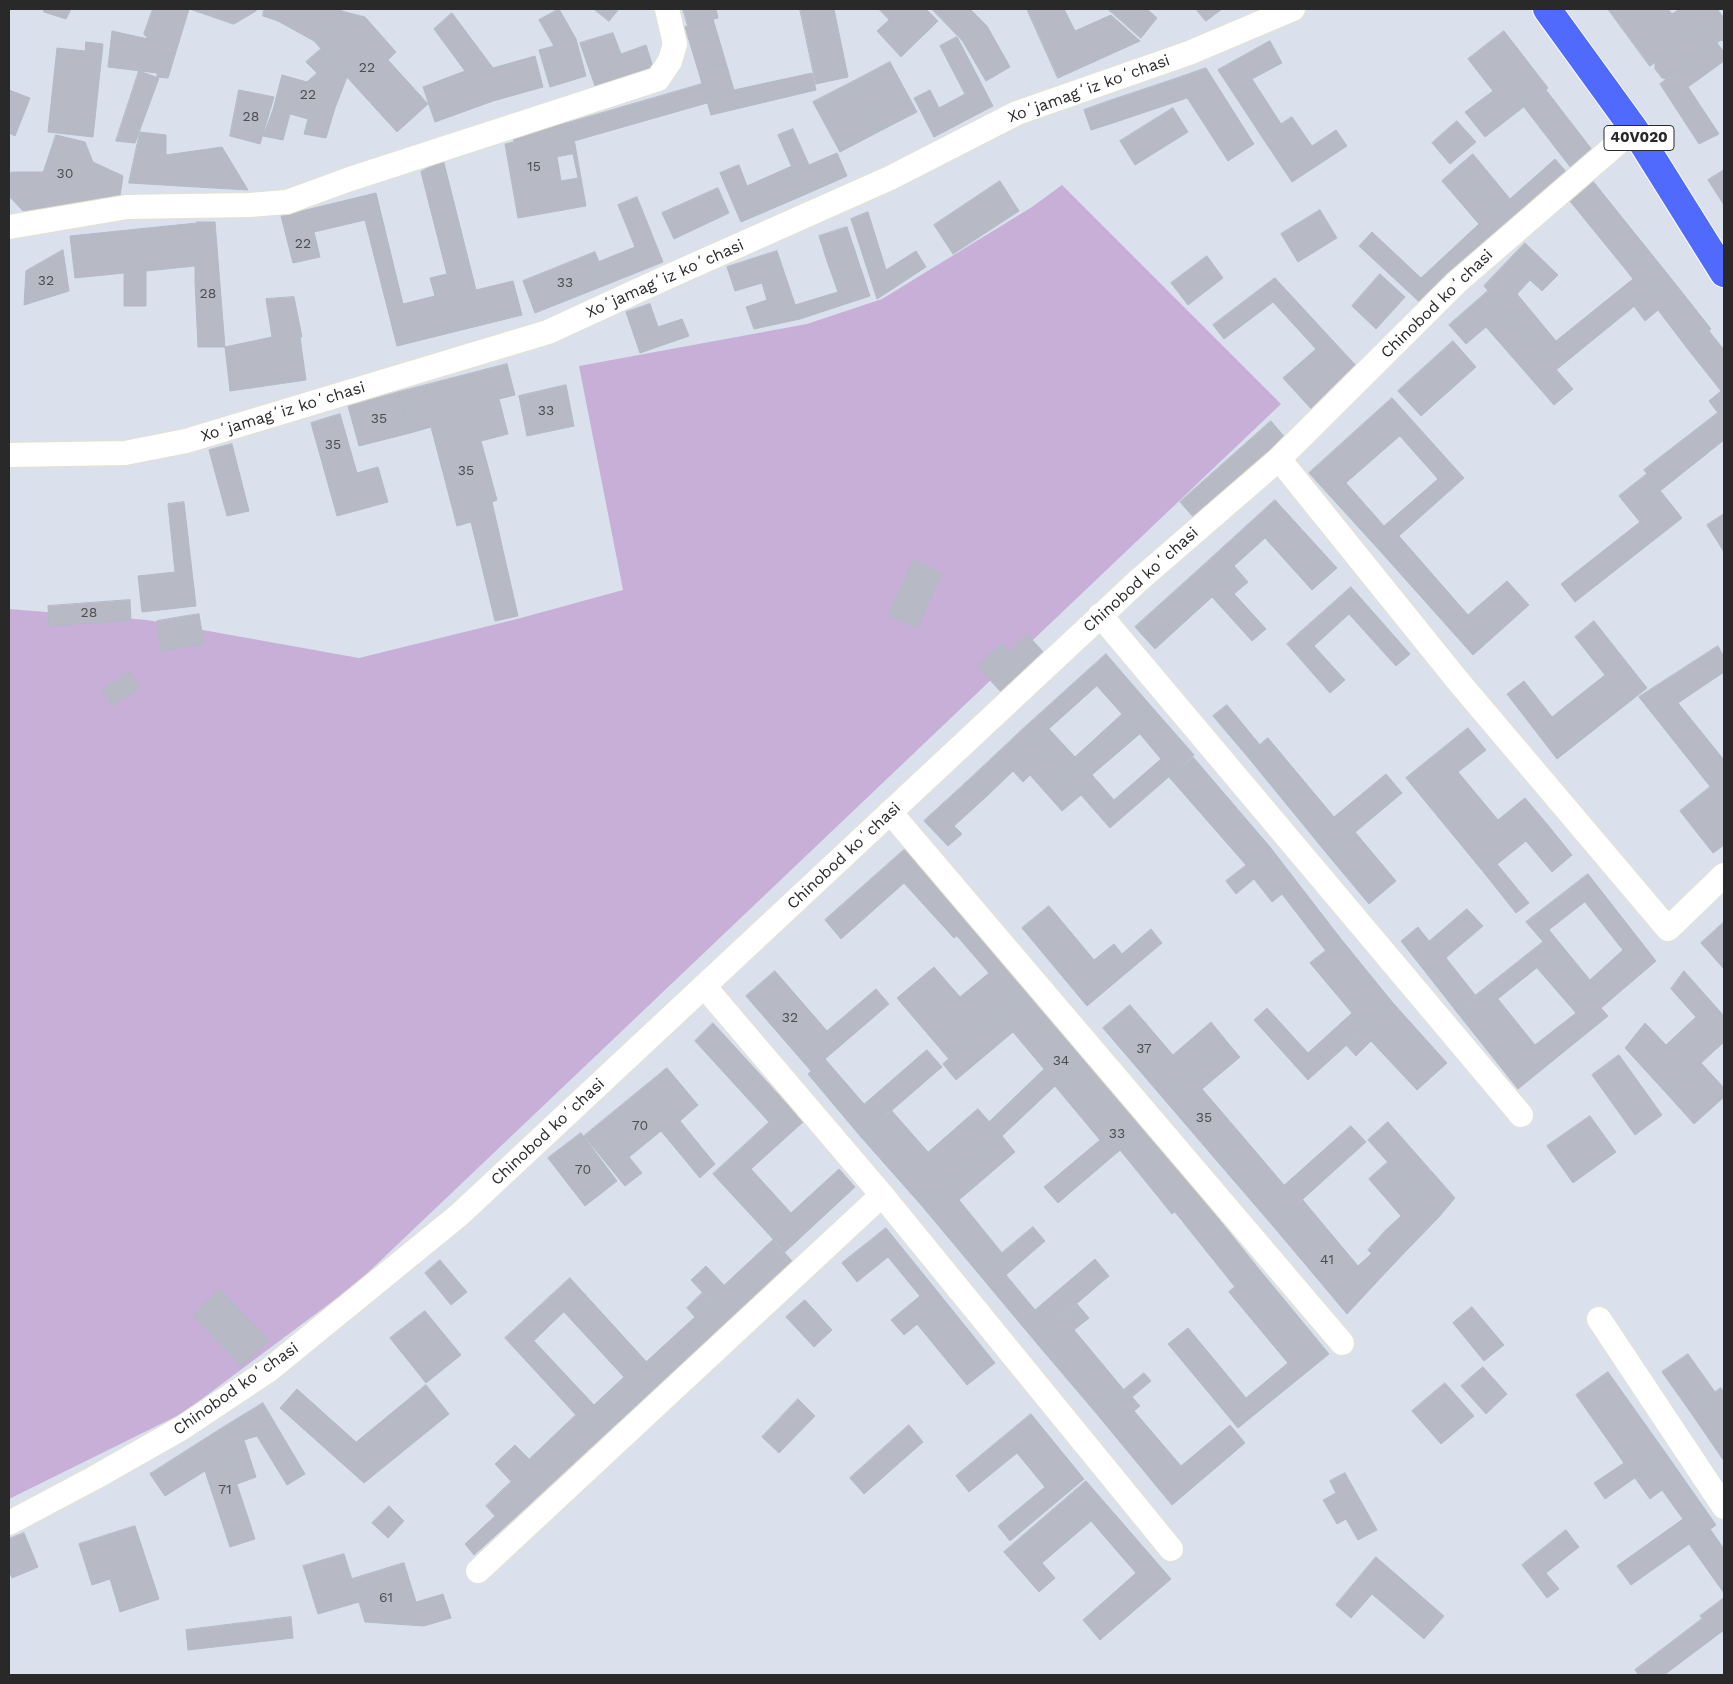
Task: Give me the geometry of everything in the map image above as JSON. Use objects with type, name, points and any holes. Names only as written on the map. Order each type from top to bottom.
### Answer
[{"type":"main road","name":"40V020","points":[[1548,9],[1634,129],[1724,273]]},
{"type":"street","points":[[9,227],[127,207],[249,205],[287,202],[350,179],[658,79],[670,61],[675,44],[667,9]]},
{"type":"street","name":"Xoʻjamagʻiz koʻchasi","points":[[9,455],[125,453],[186,441],[548,332],[662,279],[890,178],[1016,113],[1189,53],[1293,9]]},
{"type":"street","name":"Chinobod koʻchasi","points":[[9,1522],[182,1428],[269,1370],[459,1215],[1100,615],[1279,458],[1457,282],[1634,129]]},
{"type":"street","points":[[1279,458],[1458,681],[1668,929],[1724,875]]},
{"type":"street","points":[[1100,615],[1521,1115]]},
{"type":"street","points":[[890,812],[1342,1343]]},
{"type":"street","points":[[704,986],[882,1195],[1171,1549]]},
{"type":"street","points":[[478,1571],[882,1195]]},
{"type":"street","points":[[1599,1319],[1724,1507]]},
{"type":"shaded area","points":[[1062,185],[1281,404],[357,1283],[183,1413],[9,1499],[9,609],[147,620],[359,658],[517,619],[623,590],[579,366],[807,324],[882,299],[1032,207]]},
{"type":"building","points":[[44,9],[71,9],[66,19],[44,12]]},
{"type":"building","points":[[153,9],[189,9],[168,78],[157,77],[157,73],[108,67],[112,31],[148,39],[144,34]]},
{"type":"building","points":[[190,9],[257,9],[234,24]]},
{"type":"building","points":[[264,9],[280,9],[278,21],[263,16]]},
{"type":"building","points":[[280,9],[337,9],[345,12],[314,41],[278,21]]},
{"type":"building","points":[[559,9],[576,39],[586,76],[550,87],[539,50],[554,46],[539,20]]},
{"type":"building","points":[[594,9],[619,9],[609,21]]},
{"type":"building","points":[[683,9],[716,9],[718,18],[688,26]]},
{"type":"building","points":[[800,9],[834,9],[848,77],[816,84]]},
{"type":"building","points":[[879,9],[926,9],[938,21],[901,57],[877,31],[889,20]]},
{"type":"building","points":[[932,9],[970,9],[987,26],[962,40]]},
{"type":"building","points":[[1027,9],[1064,9],[1075,31],[1111,15],[1140,41],[1058,78]]},
{"type":"building","points":[[1108,9],[1147,9],[1157,18],[1141,38]]},
{"type":"building","points":[[1196,9],[1222,9],[1206,21]]},
{"type":"building","points":[[1608,9],[1668,9],[1672,14],[1680,9],[1717,9],[1724,18],[1724,39],[1722,41],[1708,23],[1650,66]]},
{"type":"building","points":[[345,12],[365,17],[396,52],[388,60],[428,104],[397,132],[314,41]]},
{"type":"building","points":[[452,13],[493,68],[535,56],[543,87],[493,101],[435,122],[423,87],[465,71],[434,29]]},
{"type":"building","points":[[713,19],[726,63],[698,70],[685,27]]},
{"type":"building","points":[[1708,23],[1721,40],[1668,79],[1662,78],[1655,69],[1655,62]]},
{"type":"building","points":[[987,26],[1010,67],[986,81],[962,40]]},
{"type":"building","points":[[1504,31],[1548,88],[1485,137],[1465,112],[1493,91],[1468,59]]},
{"type":"building","points":[[613,33],[621,54],[646,45],[653,67],[595,86],[580,43]]},
{"type":"building","points":[[957,37],[993,106],[934,137],[914,98],[930,90],[939,108],[965,94],[940,46]]},
{"type":"building","points":[[1270,41],[1282,63],[1252,79],[1281,124],[1262,137],[1218,70]]},
{"type":"building","points":[[86,42],[103,44],[93,137],[48,132],[57,48],[85,51]]},
{"type":"building","points":[[1717,43],[1724,52],[1724,61],[1688,87],[1719,134],[1699,144],[1660,84]]},
{"type":"building","points":[[321,49],[347,77],[326,138],[304,134],[308,119],[290,114],[283,140],[263,136],[273,110],[282,75],[307,82],[317,73],[306,62]]},
{"type":"building","points":[[890,62],[917,112],[880,131],[854,81]]},
{"type":"building","points":[[726,63],[734,90],[812,73],[816,90],[711,115],[698,70]]},
{"type":"building","points":[[1206,68],[1254,144],[1228,161],[1175,79]]},
{"type":"building","points":[[139,71],[159,78],[135,143],[116,141]]},
{"type":"building","points":[[1175,79],[1187,98],[1113,123],[1106,102]]},
{"type":"building","points":[[854,81],[880,131],[840,152],[813,102]]},
{"type":"building","points":[[702,84],[707,103],[574,141],[571,122]]},
{"type":"building","points":[[9,90],[30,98],[15,136],[9,133]]},
{"type":"building","points":[[239,90],[274,97],[260,144],[230,136]]},
{"type":"building","points":[[1546,90],[1593,151],[1571,168],[1524,107]]},
{"type":"building","points":[[1106,102],[1113,123],[1091,130],[1084,110]]},
{"type":"building","points":[[1173,108],[1188,132],[1135,165],[1120,141]]},
{"type":"building","points":[[1292,117],[1312,146],[1336,130],[1347,146],[1292,182],[1262,137]]},
{"type":"building","points":[[1457,121],[1476,142],[1450,164],[1432,143]]},
{"type":"building","points":[[571,122],[586,206],[518,218],[505,144],[514,142],[512,132]],"holes":[[[573,154],[578,178],[561,181],[557,157]]]},
{"type":"building","points":[[793,129],[809,165],[837,153],[847,176],[804,195],[778,135]]},
{"type":"building","points":[[140,132],[166,135],[166,155],[222,147],[248,190],[129,183]]},
{"type":"building","points":[[56,135],[85,142],[93,162],[123,176],[119,203],[92,201],[23,211],[9,196],[11,172],[43,172]]},
{"type":"building","points":[[1473,154],[1510,199],[1555,159],[1568,174],[1510,227],[1459,166]]},
{"type":"building","points":[[443,159],[476,290],[513,281],[522,315],[397,346],[365,220],[314,232],[320,257],[293,263],[281,216],[376,193],[403,304],[435,296],[430,278],[447,274],[421,172]]},
{"type":"building","points":[[739,165],[747,186],[792,166],[804,195],[741,222],[720,173]]},
{"type":"building","points":[[1459,166],[1510,227],[1426,308],[1359,246],[1372,232],[1421,278],[1479,224],[1442,181]]},
{"type":"building","points":[[1724,170],[1724,205],[1708,180]]},
{"type":"building","points":[[1592,180],[1649,251],[1626,270],[1569,200]]},
{"type":"building","points":[[1000,181],[1019,211],[953,254],[934,225]]},
{"type":"building","points":[[718,188],[729,213],[674,239],[662,213]]},
{"type":"building","points":[[637,197],[663,262],[608,284],[598,262],[635,247],[618,205]]},
{"type":"building","points":[[1320,210],[1337,238],[1298,262],[1281,234]]},
{"type":"building","points":[[868,212],[886,270],[916,251],[926,267],[877,299],[851,219]]},
{"type":"building","points":[[197,222],[215,222],[225,347],[198,347],[195,266],[146,271],[146,306],[124,306],[124,273],[75,278],[70,236]]},
{"type":"building","points":[[847,227],[855,251],[827,261],[819,236]]},
{"type":"building","points":[[1525,243],[1558,275],[1542,291],[1530,280],[1517,294],[1556,341],[1633,279],[1626,270],[1649,251],[1670,277],[1556,370],[1484,286]]},
{"type":"building","points":[[63,250],[69,291],[24,305],[26,271]]},
{"type":"building","points":[[777,251],[800,319],[754,329],[746,307],[767,300],[762,283],[735,291],[727,267]]},
{"type":"building","points":[[855,251],[870,296],[800,319],[795,305],[838,292],[827,261]]},
{"type":"building","points":[[595,252],[608,284],[535,313],[523,281]]},
{"type":"building","points":[[1207,256],[1223,278],[1188,305],[1171,283]]},
{"type":"building","points":[[1380,274],[1405,297],[1376,329],[1352,306]]},
{"type":"building","points":[[1670,277],[1711,329],[1687,348],[1658,310],[1645,321],[1634,306]]},
{"type":"building","points":[[1275,278],[1360,370],[1314,412],[1283,378],[1316,349],[1273,302],[1224,339],[1213,325]]},
{"type":"building","points":[[1488,291],[1573,389],[1554,405],[1486,327],[1466,344],[1449,325]]},
{"type":"building","points":[[294,297],[302,337],[300,337],[306,380],[230,391],[225,347],[272,337],[266,299]]},
{"type":"building","points":[[650,304],[658,327],[682,319],[689,336],[640,353],[626,312]]},
{"type":"building","points":[[1709,331],[1724,350],[1724,408],[1718,413],[1709,401],[1721,391],[1687,348]]},
{"type":"building","points":[[1453,341],[1476,367],[1421,416],[1398,391]]},
{"type":"building","points":[[507,364],[515,395],[499,399],[508,434],[481,441],[497,500],[492,502],[518,616],[495,621],[471,522],[457,526],[431,427],[410,433],[399,392]]},
{"type":"building","points":[[566,385],[574,426],[527,436],[519,396]]},
{"type":"building","points":[[399,392],[410,433],[359,446],[348,406]]},
{"type":"building","points":[[1392,398],[1464,478],[1381,552],[1309,473]],"holes":[[[1400,436],[1438,479],[1384,526],[1346,483]]]},
{"type":"building","points":[[1724,408],[1724,440],[1660,491],[1644,470]]},
{"type":"building","points":[[340,414],[357,473],[378,467],[388,502],[337,516],[311,423]]},
{"type":"building","points":[[1271,421],[1287,440],[1196,520],[1180,502]]},
{"type":"building","points":[[232,444],[249,511],[227,516],[209,450]]},
{"type":"building","points":[[1647,474],[1682,518],[1575,602],[1561,584],[1640,522],[1619,496]]},
{"type":"building","points":[[1275,500],[1337,568],[1312,590],[1265,538],[1234,566],[1248,582],[1234,594],[1206,563]]},
{"type":"building","points":[[184,502],[196,606],[142,612],[138,576],[175,572],[168,504]]},
{"type":"building","points":[[1724,514],[1724,552],[1707,525]]},
{"type":"building","points":[[1399,536],[1468,615],[1507,581],[1529,605],[1473,655],[1381,552]]},
{"type":"building","points":[[914,560],[942,573],[917,628],[888,615]]},
{"type":"building","points":[[1206,563],[1266,629],[1252,641],[1212,597],[1155,649],[1135,627]]},
{"type":"building","points":[[1351,587],[1410,654],[1396,666],[1349,614],[1314,646],[1345,680],[1330,693],[1287,644]]},
{"type":"building","points":[[130,600],[131,620],[49,626],[48,606]]},
{"type":"building","points":[[199,614],[204,644],[161,651],[157,621]]},
{"type":"building","points":[[1594,621],[1647,688],[1557,759],[1507,694],[1524,681],[1552,717],[1605,675],[1575,637]]},
{"type":"building","points":[[1027,634],[1044,653],[1001,692],[977,666],[1002,643],[1009,651]]},
{"type":"building","points":[[1718,646],[1724,657],[1724,672],[1678,703],[1724,760],[1724,804],[1639,697]]},
{"type":"building","points":[[1106,654],[1151,706],[1067,779],[1023,729]],"holes":[[[1097,686],[1122,714],[1075,757],[1049,729]]]},
{"type":"building","points":[[130,672],[140,688],[112,706],[102,690]]},
{"type":"building","points":[[1227,705],[1260,745],[1247,756],[1213,716]]},
{"type":"building","points":[[1151,706],[1194,755],[1110,828],[1067,779]],"holes":[[[1140,734],[1161,759],[1114,800],[1092,775]]]},
{"type":"building","points":[[1468,728],[1486,750],[1458,772],[1498,820],[1525,798],[1547,824],[1485,874],[1406,778]]},
{"type":"building","points":[[1023,729],[1081,795],[1062,811],[1030,775],[1023,782],[1013,771],[987,796],[971,778]]},
{"type":"building","points":[[1268,738],[1334,817],[1386,774],[1402,793],[1328,855],[1247,756]]},
{"type":"building","points":[[1193,757],[1270,847],[1246,865],[1169,777]]},
{"type":"building","points":[[971,778],[987,796],[954,826],[962,834],[948,846],[924,821]]},
{"type":"building","points":[[1710,787],[1724,804],[1724,845],[1713,853],[1680,811]]},
{"type":"building","points":[[1547,824],[1572,855],[1552,872],[1526,841]]},
{"type":"building","points":[[1355,832],[1396,881],[1369,904],[1328,855]]},
{"type":"building","points":[[1270,847],[1297,882],[1272,902],[1254,879],[1236,894],[1226,881]]},
{"type":"building","points":[[905,849],[972,924],[954,938],[904,883],[841,939],[825,920]]},
{"type":"building","points":[[1497,864],[1529,903],[1516,913],[1485,874]]},
{"type":"building","points":[[1588,874],[1656,961],[1601,1008],[1526,922]],"holes":[[[1585,902],[1623,950],[1590,980],[1549,930]]]},
{"type":"building","points":[[1297,882],[1341,939],[1326,951],[1282,894]]},
{"type":"building","points":[[1049,906],[1094,960],[1114,944],[1122,954],[1151,929],[1162,943],[1087,1006],[1022,928]]},
{"type":"building","points":[[1467,909],[1483,926],[1427,974],[1401,941],[1418,927],[1429,941]]},
{"type":"building","points":[[1724,922],[1724,969],[1701,943]]},
{"type":"building","points":[[972,924],[1029,990],[949,1059],[897,998],[934,967],[960,997],[989,973],[957,936]]},
{"type":"building","points":[[1341,939],[1393,1003],[1308,1080],[1254,1020],[1267,1008],[1308,1053],[1352,1013],[1310,963]]},
{"type":"building","points":[[1543,942],[1608,1016],[1518,1089],[1456,1011]],"holes":[[[1537,968],[1576,1013],[1535,1045],[1498,999]]]},
{"type":"building","points":[[1446,958],[1476,996],[1456,1011],[1427,974]]},
{"type":"building","points":[[775,971],[827,1031],[876,989],[889,1004],[811,1071],[746,996]]},
{"type":"building","points":[[1684,971],[1724,1016],[1724,1042],[1667,1094],[1625,1048],[1645,1023],[1666,1045],[1696,1017],[1671,989]]},
{"type":"building","points":[[1029,990],[1087,1058],[1002,1136],[989,1122],[1044,1069],[1013,1032],[956,1080],[943,1064]]},
{"type":"building","points":[[1393,1003],[1447,1063],[1417,1090],[1371,1041],[1356,1056],[1346,1045]]},
{"type":"building","points":[[1130,1005],[1173,1055],[1211,1022],[1228,1043],[1163,1098],[1103,1028]]},
{"type":"building","points":[[713,1023],[788,1105],[769,1122],[695,1041]]},
{"type":"building","points":[[1228,1043],[1240,1057],[1202,1089],[1244,1138],[1217,1161],[1163,1098]]},
{"type":"building","points":[[927,1050],[942,1067],[861,1137],[808,1074],[825,1059],[864,1104]]},
{"type":"building","points":[[1619,1055],[1662,1115],[1635,1135],[1592,1075]]},
{"type":"building","points":[[1087,1058],[1146,1128],[1058,1203],[1044,1187],[1100,1140],[1055,1086]]},
{"type":"building","points":[[1701,1063],[1724,1088],[1724,1097],[1694,1124],[1667,1094]]},
{"type":"building","points":[[667,1068],[698,1105],[680,1121],[715,1164],[700,1178],[661,1131],[629,1157],[642,1173],[625,1186],[584,1136]]},
{"type":"building","points":[[788,1105],[803,1122],[751,1169],[791,1213],[839,1169],[855,1187],[785,1252],[713,1174]]},
{"type":"building","points":[[978,1109],[1002,1136],[922,1206],[861,1137],[891,1110],[928,1152]]},
{"type":"building","points":[[1590,1116],[1616,1152],[1573,1183],[1547,1146]]},
{"type":"building","points":[[1388,1122],[1455,1198],[1438,1218],[1368,1140]]},
{"type":"building","points":[[1351,1126],[1366,1142],[1273,1226],[1217,1161],[1244,1138],[1284,1185]]},
{"type":"building","points":[[1146,1128],[1198,1193],[1172,1214],[1120,1150]]},
{"type":"building","points":[[581,1133],[617,1181],[585,1206],[548,1158]]},
{"type":"building","points":[[1002,1136],[1015,1152],[959,1200],[1002,1253],[978,1273],[922,1206]]},
{"type":"building","points":[[1388,1162],[1438,1218],[1408,1249],[1387,1229],[1401,1216],[1369,1179]]},
{"type":"building","points":[[1198,1193],[1258,1268],[1235,1287],[1175,1212]]},
{"type":"building","points":[[1302,1199],[1358,1266],[1371,1254],[1388,1270],[1347,1314],[1273,1226]]},
{"type":"building","points":[[1033,1227],[1045,1241],[1006,1275],[1035,1310],[1095,1259],[1109,1276],[1034,1340],[978,1273]]},
{"type":"building","points":[[886,1228],[945,1301],[904,1335],[891,1320],[920,1296],[888,1257],[857,1282],[842,1263]]},
{"type":"building","points":[[1387,1229],[1408,1249],[1388,1270],[1368,1250]]},
{"type":"building","points":[[773,1240],[793,1262],[729,1321],[691,1280],[706,1266],[724,1285]]},
{"type":"building","points":[[440,1260],[467,1292],[451,1305],[425,1273]]},
{"type":"building","points":[[1258,1268],[1329,1354],[1238,1428],[1168,1344],[1188,1328],[1246,1398],[1288,1363],[1229,1292]]},
{"type":"building","points":[[570,1278],[664,1381],[599,1440],[505,1338]],"holes":[[[564,1312],[624,1377],[594,1405],[534,1341]]]},
{"type":"building","points":[[219,1289],[269,1340],[242,1366],[193,1316]]},
{"type":"building","points":[[703,1292],[729,1321],[664,1381],[646,1362],[695,1317],[687,1308]]},
{"type":"building","points":[[805,1300],[832,1330],[814,1347],[786,1317]]},
{"type":"building","points":[[945,1301],[995,1363],[967,1385],[917,1324]]},
{"type":"building","points":[[1077,1304],[1089,1318],[1074,1330],[1124,1390],[1096,1413],[1034,1340]]},
{"type":"building","points":[[1472,1307],[1504,1345],[1484,1361],[1453,1323]]},
{"type":"building","points":[[425,1311],[461,1355],[426,1383],[390,1338]]},
{"type":"building","points":[[1688,1354],[1715,1392],[1689,1410],[1662,1372]]},
{"type":"building","points":[[1483,1367],[1507,1394],[1486,1414],[1461,1386]]},
{"type":"building","points":[[1608,1372],[1667,1455],[1605,1499],[1594,1483],[1624,1463],[1576,1395]]},
{"type":"building","points":[[1144,1373],[1151,1381],[1132,1397],[1140,1406],[1134,1411],[1181,1466],[1230,1425],[1245,1443],[1172,1505],[1096,1413]]},
{"type":"building","points":[[1445,1383],[1474,1416],[1441,1444],[1412,1411]]},
{"type":"building","points":[[426,1385],[449,1414],[364,1483],[280,1408],[297,1389],[356,1442]]},
{"type":"building","points":[[1721,1388],[1724,1393],[1724,1461],[1689,1410]]},
{"type":"building","points":[[798,1399],[815,1416],[779,1453],[762,1437]]},
{"type":"building","points":[[263,1403],[305,1474],[287,1485],[257,1436],[244,1440],[256,1477],[237,1484],[219,1430]]},
{"type":"building","points":[[1031,1414],[1084,1479],[1010,1541],[998,1526],[1045,1487],[1017,1453],[969,1492],[956,1476]]},
{"type":"building","points":[[576,1415],[599,1440],[531,1503],[495,1464],[515,1445],[529,1459]]},
{"type":"building","points":[[909,1425],[923,1442],[864,1494],[850,1478]]},
{"type":"building","points":[[219,1430],[255,1539],[230,1547],[205,1471],[165,1496],[150,1474]]},
{"type":"building","points":[[1667,1455],[1716,1525],[1631,1585],[1617,1566],[1683,1519],[1662,1490],[1650,1499],[1635,1478]]},
{"type":"building","points":[[1345,1473],[1377,1530],[1358,1540],[1346,1519],[1337,1524],[1323,1500],[1336,1493],[1330,1481]]},
{"type":"building","points":[[1086,1481],[1171,1579],[1100,1640],[1083,1620],[1136,1573],[1091,1521],[1042,1563],[1055,1578],[1039,1592],[1004,1552]]},
{"type":"building","points":[[511,1482],[531,1503],[474,1555],[465,1544],[495,1516],[486,1506]]},
{"type":"building","points":[[389,1506],[404,1521],[388,1538],[372,1523]]},
{"type":"building","points":[[135,1526],[159,1599],[120,1612],[110,1579],[92,1585],[79,1544]]},
{"type":"building","points":[[1710,1529],[1724,1549],[1724,1593],[1689,1544]]},
{"type":"building","points":[[1566,1530],[1579,1547],[1546,1573],[1559,1589],[1547,1598],[1522,1565]]},
{"type":"building","points":[[24,1533],[38,1567],[12,1578],[9,1570],[9,1539]]},
{"type":"building","points":[[344,1554],[359,1602],[318,1614],[303,1566]]},
{"type":"building","points":[[1376,1557],[1444,1616],[1424,1639],[1372,1594],[1351,1618],[1336,1605]]},
{"type":"building","points":[[404,1563],[416,1602],[443,1594],[451,1618],[424,1626],[365,1622],[352,1579]]},
{"type":"building","points":[[1724,1598],[1724,1630],[1716,1636],[1700,1616]]},
{"type":"building","points":[[291,1617],[293,1638],[188,1650],[186,1630]]},
{"type":"building","points":[[1702,1619],[1716,1636],[1664,1675],[1639,1675],[1635,1670]]}]
